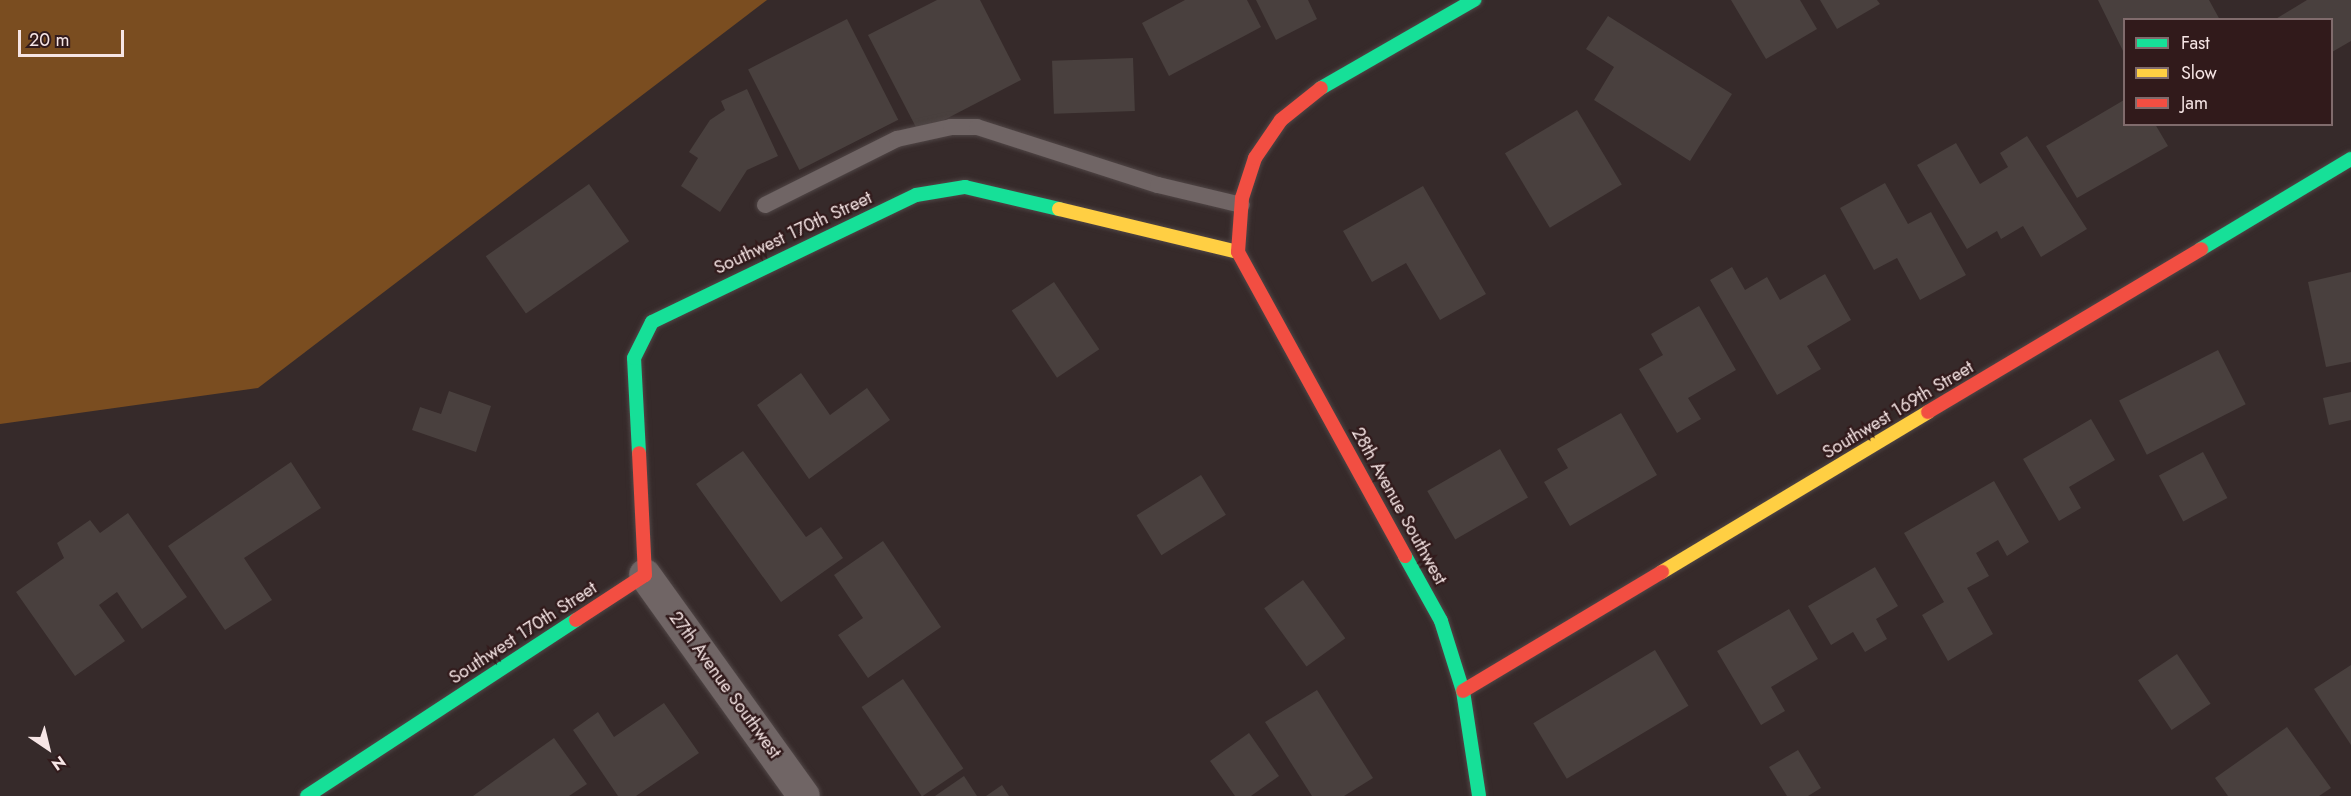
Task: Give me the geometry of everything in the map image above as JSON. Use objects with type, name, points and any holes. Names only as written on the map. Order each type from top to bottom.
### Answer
[{"type":"street","points":[[1238,252],[1242,205],[1255,158],[1281,120],[1325,85],[1474,0]]},
{"type":"street","name":"Southwest 169th Street","points":[[1463,691],[2351,159]]},
{"type":"street","name":"Southwest 170th Street","points":[[307,796],[645,575],[634,358],[652,322],[916,195],[965,187],[1238,252]]},
{"type":"street","name":"28th Avenue Southwest","points":[[1238,252],[1441,621],[1463,691],[1479,796]]},
{"type":"street","name":"27th Avenue Southwest","points":[[645,575],[804,796]]},
{"type":"lane","points":[[765,205],[897,140],[951,127],[977,127],[1158,185],[1242,205]]},
{"type":"shaded area","points":[[0,0],[767,0],[258,388],[0,424]]},
{"type":"building","points":[[937,0],[980,0],[1021,80],[919,133],[868,35]]},
{"type":"building","points":[[1185,0],[1247,0],[1261,27],[1169,76],[1142,23]]},
{"type":"building","points":[[1256,0],[1308,0],[1317,19],[1276,40]]},
{"type":"building","points":[[1731,0],[1800,0],[1817,29],[1766,59]]},
{"type":"building","points":[[1820,0],[1877,0],[1880,4],[1837,29]]},
{"type":"building","points":[[2098,0],[2209,0],[2219,18],[2123,18],[2123,51]]},
{"type":"building","points":[[2307,0],[2351,0],[2351,41],[2333,51],[2333,18],[2277,18]]},
{"type":"building","points":[[1608,16],[1732,94],[1690,161],[1594,100],[1614,67],[1586,49]]},
{"type":"building","points":[[847,19],[898,120],[799,170],[748,69]]},
{"type":"building","points":[[1133,58],[1135,111],[1054,114],[1052,61]]},
{"type":"building","points":[[747,89],[778,156],[747,170],[720,212],[681,186],[698,158],[689,152],[710,120],[725,110],[721,101]]},
{"type":"building","points":[[2123,101],[2123,126],[2156,126],[2168,146],[2077,198],[2046,146]]},
{"type":"building","points":[[1577,110],[1622,185],[1550,228],[1505,153]]},
{"type":"building","points":[[2027,136],[2087,229],[2041,257],[2023,226],[2001,239],[1997,231],[1967,249],[1917,165],[1956,143],[1980,184],[2008,167],[2000,153]]},
{"type":"building","points":[[1885,183],[1908,224],[1931,212],[1966,275],[1920,300],[1897,258],[1874,270],[1840,208]]},
{"type":"building","points":[[589,184],[629,241],[526,314],[486,256]]},
{"type":"building","points":[[1423,186],[1486,294],[1440,320],[1406,263],[1372,282],[1343,231]]},
{"type":"building","points":[[1732,267],[1745,290],[1767,277],[1780,300],[1825,274],[1851,320],[1807,346],[1821,369],[1777,395],[1710,280]]},
{"type":"building","points":[[2351,272],[2351,362],[2326,367],[2308,282]]},
{"type":"building","points":[[1054,282],[1099,349],[1057,378],[1012,311]]},
{"type":"building","points":[[1699,306],[1736,370],[1688,398],[1701,419],[1677,433],[1639,369],[1663,355],[1651,334]]},
{"type":"building","points":[[2218,350],[2246,404],[2147,455],[2119,400]]},
{"type":"building","points":[[801,373],[830,415],[867,388],[890,420],[809,479],[757,405]]},
{"type":"building","points":[[449,391],[491,406],[476,452],[412,430],[420,407],[441,414]]},
{"type":"building","points":[[2351,392],[2351,420],[2329,425],[2323,398]]},
{"type":"building","points":[[1621,413],[1657,475],[1570,526],[1544,482],[1568,468],[1557,449]]},
{"type":"building","points":[[2091,419],[2115,460],[2069,487],[2081,508],[2059,521],[2023,459]]},
{"type":"building","points":[[1500,449],[1528,497],[1455,539],[1427,491]]},
{"type":"building","points":[[743,451],[806,537],[821,527],[843,558],[781,602],[696,484]]},
{"type":"building","points":[[2203,452],[2227,498],[2183,521],[2159,475]]},
{"type":"building","points":[[291,462],[321,508],[244,558],[272,600],[225,630],[168,546]]},
{"type":"building","points":[[1201,475],[1226,515],[1161,555],[1137,515]]},
{"type":"building","points":[[1994,481],[2029,542],[2007,556],[1998,540],[1976,553],[1989,576],[1967,588],[1993,634],[1948,661],[1922,615],[1944,602],[1904,533]]},
{"type":"building","points":[[128,513],[187,597],[142,629],[117,592],[99,605],[125,641],[75,676],[16,592],[64,558],[57,543],[90,520],[100,533]]},
{"type":"building","points":[[883,541],[941,627],[868,678],[838,635],[863,618],[834,575]]},
{"type":"building","points":[[1875,567],[1898,606],[1876,619],[1887,639],[1865,652],[1853,632],[1831,645],[1808,606]]},
{"type":"building","points":[[1303,580],[1345,638],[1306,666],[1264,608]]},
{"type":"building","points":[[1789,609],[1818,659],[1771,687],[1785,711],[1761,725],[1717,651]]},
{"type":"building","points":[[1655,650],[1688,706],[1567,779],[1533,723]]},
{"type":"building","points":[[2177,654],[2211,704],[2172,730],[2138,680]]},
{"type":"building","points":[[2351,665],[2351,745],[2314,689]]},
{"type":"building","points":[[903,679],[963,769],[922,796],[862,707]]},
{"type":"building","points":[[1317,690],[1373,778],[1344,796],[1312,796],[1265,722]]},
{"type":"building","points":[[664,703],[699,753],[636,796],[618,796],[573,730],[598,712],[614,737]]},
{"type":"building","points":[[2287,727],[2331,788],[2319,796],[2228,796],[2215,778]]},
{"type":"building","points":[[1249,733],[1279,776],[1251,796],[1235,796],[1210,761]]},
{"type":"building","points":[[554,738],[587,784],[569,796],[473,796]]},
{"type":"building","points":[[1798,750],[1821,788],[1808,796],[1787,796],[1769,767]]},
{"type":"building","points":[[964,776],[977,796],[935,796]]},
{"type":"building","points":[[1002,785],[1009,796],[986,796]]},
{"type":"traffic: fast","points":[[1321,88],[1474,0]]},
{"type":"traffic: fast","points":[[2201,249],[2351,159]]},
{"type":"traffic: fast","points":[[639,453],[634,358],[652,322],[916,195],[965,187],[1059,209]]},
{"type":"traffic: fast","points":[[1405,556],[1441,621],[1463,691],[1479,796]]},
{"type":"traffic: fast","points":[[307,796],[576,620]]},
{"type":"traffic: slow","points":[[1059,209],[1238,252]]},
{"type":"traffic: slow","points":[[1662,572],[1928,412]]},
{"type":"traffic: jam","points":[[1238,252],[1242,198],[1255,158],[1281,120],[1321,88]]},
{"type":"traffic: jam","points":[[1928,412],[2201,249]]},
{"type":"traffic: jam","points":[[1238,252],[1405,556]]},
{"type":"traffic: jam","points":[[576,620],[645,575],[639,453]]},
{"type":"traffic: jam","points":[[1463,691],[1662,572]]}]
